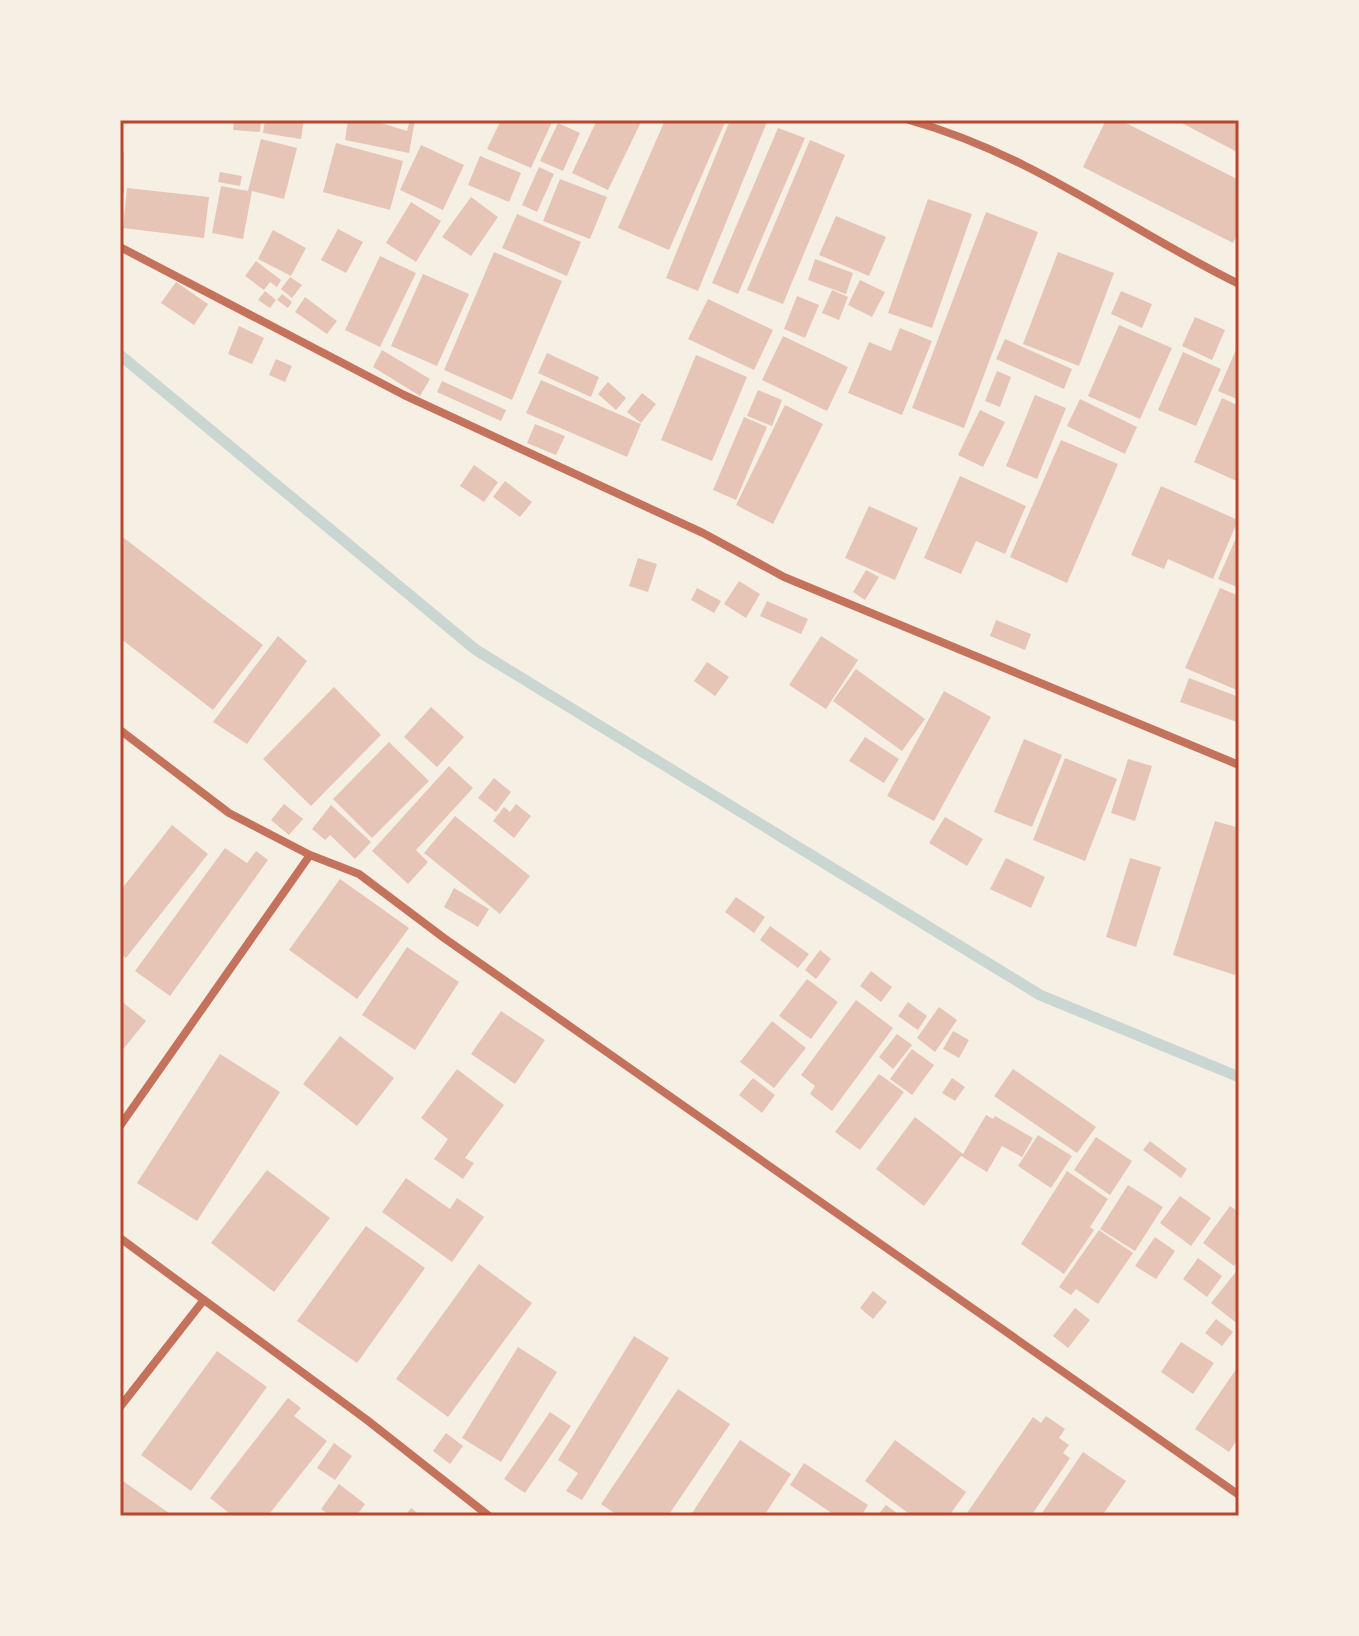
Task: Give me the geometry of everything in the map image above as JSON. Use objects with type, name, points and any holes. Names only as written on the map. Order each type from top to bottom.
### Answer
[{"type":"street","points":[[909,120],[959,134],[1059,180],[1239,284]]},
{"type":"street","points":[[120,247],[404,395],[703,533],[784,577],[1239,765]]},
{"type":"street","points":[[120,730],[229,813],[310,855],[359,874],[444,938],[1239,1495]]},
{"type":"street","points":[[120,1126],[310,855]]},
{"type":"street","points":[[120,1238],[367,1420],[489,1516]]},
{"type":"street","points":[[120,1407],[203,1301]]},
{"type":"building","points":[[234,120],[261,120],[260,132],[233,130]]},
{"type":"building","points":[[265,120],[304,120],[301,139],[263,133]]},
{"type":"building","points":[[348,120],[382,120],[381,123],[407,131],[410,120],[415,120],[409,153],[345,140]]},
{"type":"building","points":[[501,120],[553,120],[531,168],[487,149]]},
{"type":"building","points":[[597,120],[642,120],[608,190],[572,173]]},
{"type":"building","points":[[665,120],[726,120],[669,250],[618,228]]},
{"type":"building","points":[[730,120],[767,122],[698,291],[666,278]]},
{"type":"building","points":[[1106,120],[1120,120],[1239,180],[1239,230],[1233,243],[1083,167]]},
{"type":"building","points":[[1176,120],[1239,120],[1239,153]]},
{"type":"building","points":[[558,123],[580,133],[563,171],[540,161]]},
{"type":"building","points":[[778,128],[805,138],[738,294],[712,283]]},
{"type":"building","points":[[261,139],[297,148],[284,199],[252,191],[243,239],[212,233],[221,186],[248,191]]},
{"type":"building","points":[[810,140],[845,155],[783,304],[747,290]]},
{"type":"building","points":[[336,143],[403,161],[390,210],[323,192]]},
{"type":"building","points":[[421,145],[464,165],[443,210],[400,190]]},
{"type":"building","points":[[120,151],[124,152],[124,193],[120,193]]},
{"type":"building","points":[[480,156],[521,173],[509,202],[468,185]]},
{"type":"building","points":[[539,167],[554,174],[537,212],[522,205]]},
{"type":"building","points":[[220,172],[242,176],[240,186],[218,182]]},
{"type":"building","points":[[560,179],[607,197],[590,239],[543,221]]},
{"type":"building","points":[[127,188],[209,197],[204,238],[123,228]]},
{"type":"building","points":[[471,197],[498,217],[471,256],[442,237]]},
{"type":"building","points":[[928,199],[972,214],[932,328],[888,313]]},
{"type":"building","points":[[411,202],[441,221],[416,262],[386,243]]},
{"type":"building","points":[[986,212],[1038,232],[964,428],[912,408]]},
{"type":"building","points":[[517,214],[581,242],[567,276],[502,248]]},
{"type":"building","points":[[836,216],[886,237],[869,276],[819,255]]},
{"type":"building","points":[[338,229],[363,242],[346,273],[321,260]]},
{"type":"building","points":[[273,230],[306,248],[291,276],[258,259]]},
{"type":"building","points":[[494,252],[562,281],[512,400],[444,370]]},
{"type":"building","points":[[1058,252],[1114,273],[1079,366],[1023,344]]},
{"type":"building","points":[[380,256],[416,273],[380,347],[345,330]]},
{"type":"building","points":[[815,259],[853,273],[846,294],[808,280]]},
{"type":"building","points":[[256,261],[281,280],[277,287],[270,282],[264,290],[245,276]]},
{"type":"building","points":[[423,274],[469,294],[437,366],[391,346]]},
{"type":"building","points":[[290,277],[302,285],[292,298],[281,289]]},
{"type":"building","points":[[860,280],[885,292],[872,317],[848,305]]},
{"type":"building","points":[[176,282],[208,304],[194,325],[161,303]]},
{"type":"building","points":[[832,290],[848,297],[839,320],[822,313]]},
{"type":"building","points":[[265,291],[276,300],[270,308],[258,300]]},
{"type":"building","points":[[1121,291],[1152,304],[1142,328],[1111,314]]},
{"type":"building","points":[[282,294],[292,302],[288,308],[277,300]]},
{"type":"building","points":[[797,296],[819,305],[805,338],[784,329]]},
{"type":"building","points":[[305,297],[337,321],[327,334],[295,312]]},
{"type":"building","points":[[708,299],[773,330],[754,370],[688,339]]},
{"type":"building","points":[[1195,317],[1225,330],[1212,360],[1182,346]]},
{"type":"building","points":[[1119,325],[1172,348],[1140,419],[1088,396]]},
{"type":"building","points":[[239,326],[264,338],[252,364],[228,354]]},
{"type":"building","points":[[900,328],[932,341],[902,415],[848,393],[869,342],[891,351]]},
{"type":"building","points":[[783,336],[848,367],[827,411],[762,380]]},
{"type":"building","points":[[1005,339],[1072,369],[1064,389],[996,359]]},
{"type":"building","points":[[1239,343],[1239,400],[1218,391]]},
{"type":"building","points":[[382,350],[430,379],[420,396],[373,367]]},
{"type":"building","points":[[1183,352],[1221,369],[1196,426],[1158,410]]},
{"type":"building","points":[[547,353],[599,377],[591,397],[538,373]]},
{"type":"building","points":[[696,355],[747,377],[712,461],[661,440]]},
{"type":"building","points":[[276,359],[292,366],[285,382],[269,375]]},
{"type":"building","points":[[997,371],[1011,377],[1000,407],[985,401]]},
{"type":"building","points":[[541,380],[641,424],[627,457],[526,413]]},
{"type":"building","points":[[442,381],[506,410],[501,421],[437,392]]},
{"type":"building","points":[[608,382],[626,398],[616,410],[598,394]]},
{"type":"building","points":[[758,390],[782,400],[772,426],[747,416]]},
{"type":"building","points":[[642,393],[656,404],[641,423],[627,412]]},
{"type":"building","points":[[1035,395],[1066,408],[1037,479],[1006,466]]},
{"type":"building","points":[[1222,398],[1239,406],[1239,482],[1194,462]]},
{"type":"building","points":[[1080,399],[1137,427],[1125,454],[1067,426]]},
{"type":"building","points":[[785,405],[823,424],[773,524],[736,505]]},
{"type":"building","points":[[980,410],[1005,422],[983,467],[958,455]]},
{"type":"building","points":[[744,417],[767,427],[736,500],[713,490]]},
{"type":"building","points":[[535,424],[565,436],[556,455],[527,443]]},
{"type":"building","points":[[1061,440],[1118,464],[1067,583],[1010,557]]},
{"type":"building","points":[[474,465],[498,482],[484,502],[460,486]]},
{"type":"building","points":[[960,476],[1026,506],[1005,554],[976,541],[961,574],[924,558]]},
{"type":"building","points":[[505,481],[532,502],[520,517],[493,497]]},
{"type":"building","points":[[1161,486],[1238,520],[1213,579],[1168,559],[1164,569],[1131,555]]},
{"type":"building","points":[[869,506],[918,528],[895,580],[845,558]]},
{"type":"building","points":[[1239,531],[1239,588],[1218,579]]},
{"type":"building","points":[[120,535],[263,645],[213,710],[120,638]]},
{"type":"building","points":[[638,558],[657,564],[648,592],[629,586]]},
{"type":"building","points":[[866,570],[879,577],[865,600],[853,592]]},
{"type":"building","points":[[739,581],[760,594],[746,618],[724,604]]},
{"type":"building","points":[[697,588],[721,601],[714,613],[691,600]]},
{"type":"building","points":[[1220,588],[1239,596],[1239,691],[1185,668]]},
{"type":"building","points":[[767,601],[808,619],[801,634],[760,616]]},
{"type":"building","points":[[996,620],[1031,634],[1025,650],[990,636]]},
{"type":"building","points":[[278,636],[307,661],[247,744],[213,722]]},
{"type":"building","points":[[821,636],[858,660],[826,709],[789,685]]},
{"type":"building","points":[[707,662],[729,677],[715,696],[694,681]]},
{"type":"building","points":[[856,669],[925,719],[902,751],[833,701]]},
{"type":"building","points":[[1189,678],[1239,697],[1237,722],[1180,702]]},
{"type":"building","points":[[334,687],[381,735],[311,806],[263,759]]},
{"type":"building","points":[[944,691],[991,717],[934,821],[887,796]]},
{"type":"building","points":[[431,707],[464,737],[437,767],[404,737]]},
{"type":"building","points":[[865,737],[899,759],[884,783],[849,761]]},
{"type":"building","points":[[1024,739],[1062,755],[1032,827],[994,812]]},
{"type":"building","points":[[389,742],[429,781],[372,838],[333,799]]},
{"type":"building","points":[[1065,758],[1117,779],[1085,861],[1033,840]]},
{"type":"building","points":[[1128,759],[1152,766],[1135,821],[1111,813]]},
{"type":"building","points":[[449,766],[473,788],[416,850],[428,862],[408,884],[372,851]]},
{"type":"building","points":[[494,778],[511,792],[496,812],[478,798]]},
{"type":"building","points":[[284,804],[303,819],[289,835],[271,820]]},
{"type":"building","points":[[516,804],[531,816],[514,838],[493,821],[504,807],[510,812]]},
{"type":"building","points":[[331,805],[371,842],[355,859],[330,835],[325,840],[312,829]]},
{"type":"building","points":[[455,816],[530,876],[500,914],[424,853]]},
{"type":"building","points":[[945,817],[983,839],[967,866],[929,843]]},
{"type":"building","points":[[1215,821],[1239,828],[1239,964],[1235,975],[1173,955]]},
{"type":"building","points":[[172,825],[208,854],[126,958],[120,953],[120,891]]},
{"type":"building","points":[[225,848],[247,863],[256,851],[268,860],[170,996],[135,971]]},
{"type":"building","points":[[1006,858],[1045,877],[1031,908],[990,889]]},
{"type":"building","points":[[1130,858],[1161,867],[1136,947],[1106,937]]},
{"type":"building","points":[[340,879],[409,928],[357,999],[289,950]]},
{"type":"building","points":[[454,888],[489,909],[478,927],[444,907]]},
{"type":"building","points":[[736,897],[765,917],[754,933],[725,912]]},
{"type":"building","points":[[770,926],[809,954],[798,968],[760,940]]},
{"type":"building","points":[[407,947],[459,982],[415,1050],[362,1015]]},
{"type":"building","points":[[820,950],[831,959],[816,979],[805,970]]},
{"type":"building","points":[[871,971],[892,987],[881,1002],[860,986]]},
{"type":"building","points":[[807,979],[838,1002],[811,1039],[779,1016]]},
{"type":"building","points":[[120,1000],[146,1021],[120,1053]]},
{"type":"building","points":[[856,1000],[893,1028],[832,1111],[810,1094],[815,1086],[801,1075]]},
{"type":"building","points":[[908,1002],[927,1016],[918,1030],[898,1016]]},
{"type":"building","points":[[939,1007],[957,1020],[935,1052],[917,1038]]},
{"type":"building","points":[[501,1011],[545,1040],[515,1084],[471,1054]]},
{"type":"building","points":[[772,1021],[806,1048],[774,1088],[740,1062]]},
{"type":"building","points":[[953,1031],[969,1040],[959,1058],[943,1049]]},
{"type":"building","points":[[897,1034],[912,1045],[893,1069],[879,1057]]},
{"type":"building","points":[[340,1036],[394,1078],[357,1126],[303,1084]]},
{"type":"building","points":[[912,1049],[934,1065],[912,1095],[890,1079]]},
{"type":"building","points":[[220,1054],[280,1092],[197,1221],[137,1183]]},
{"type":"building","points":[[457,1069],[504,1105],[465,1158],[474,1163],[463,1179],[434,1159],[448,1139],[421,1118]]},
{"type":"building","points":[[1013,1069],[1096,1127],[1077,1153],[994,1096]]},
{"type":"building","points":[[879,1074],[904,1092],[860,1150],[835,1132]]},
{"type":"building","points":[[753,1078],[775,1095],[762,1113],[739,1095]]},
{"type":"building","points":[[952,1078],[965,1087],[955,1101],[942,1093]]},
{"type":"building","points":[[986,1115],[993,1119],[995,1116],[1033,1138],[1022,1157],[1002,1146],[987,1172],[961,1156],[924,1206],[876,1169],[915,1117],[963,1154]]},
{"type":"building","points":[[1038,1135],[1072,1156],[1051,1188],[1018,1166]]},
{"type":"building","points":[[1096,1137],[1132,1161],[1110,1195],[1074,1170]]},
{"type":"building","points":[[1150,1141],[1187,1169],[1181,1178],[1143,1150]]},
{"type":"building","points":[[267,1170],[330,1218],[274,1292],[211,1243]]},
{"type":"building","points":[[1067,1171],[1108,1199],[1090,1227],[1094,1230],[1064,1274],[1021,1244]]},
{"type":"building","points":[[406,1178],[450,1209],[457,1198],[484,1217],[452,1262],[382,1212]]},
{"type":"building","points":[[1128,1185],[1163,1207],[1135,1251],[1100,1229]]},
{"type":"building","points":[[1180,1196],[1211,1218],[1191,1246],[1160,1223]]},
{"type":"building","points":[[1230,1206],[1239,1212],[1239,1259],[1234,1266],[1203,1243]]},
{"type":"building","points":[[366,1226],[425,1268],[357,1363],[297,1321]]},
{"type":"building","points":[[1099,1230],[1133,1253],[1098,1304],[1076,1289],[1071,1295],[1059,1287]]},
{"type":"building","points":[[1155,1237],[1175,1251],[1156,1279],[1135,1266]]},
{"type":"building","points":[[1198,1258],[1222,1276],[1207,1297],[1183,1279]]},
{"type":"building","points":[[479,1264],[532,1303],[448,1417],[396,1379]]},
{"type":"building","points":[[1239,1268],[1239,1325],[1211,1303]]},
{"type":"building","points":[[873,1291],[887,1302],[873,1319],[860,1308]]},
{"type":"building","points":[[1075,1308],[1090,1320],[1068,1348],[1053,1336]]},
{"type":"building","points":[[1216,1319],[1233,1332],[1222,1346],[1205,1333]]},
{"type":"building","points":[[634,1336],[669,1358],[582,1500],[566,1491],[578,1473],[558,1460]]},
{"type":"building","points":[[1181,1342],[1214,1363],[1193,1394],[1161,1372]]},
{"type":"building","points":[[518,1347],[557,1372],[501,1462],[462,1438]]},
{"type":"building","points":[[217,1351],[267,1387],[191,1491],[141,1455]]},
{"type":"building","points":[[1239,1365],[1239,1437],[1229,1452],[1195,1429]]},
{"type":"building","points":[[678,1389],[730,1424],[668,1516],[619,1516],[601,1504]]},
{"type":"building","points":[[288,1398],[301,1408],[294,1416],[327,1441],[270,1513],[274,1516],[233,1516],[210,1498]]},
{"type":"building","points":[[550,1412],[571,1426],[525,1493],[504,1479]]},
{"type":"building","points":[[1046,1416],[1065,1429],[1059,1438],[1069,1445],[1063,1453],[1070,1458],[1031,1516],[965,1516],[1033,1417],[1041,1423]]},
{"type":"building","points":[[446,1433],[463,1446],[450,1464],[433,1451]]},
{"type":"building","points":[[740,1440],[791,1474],[764,1516],[690,1516]]},
{"type":"building","points":[[895,1440],[966,1492],[949,1516],[912,1516],[865,1481]]},
{"type":"building","points":[[334,1443],[352,1456],[335,1480],[317,1468]]},
{"type":"building","points":[[1083,1452],[1126,1481],[1102,1516],[1040,1516]]},
{"type":"building","points":[[804,1463],[868,1505],[861,1516],[836,1516],[790,1485]]},
{"type":"building","points":[[120,1479],[169,1513],[167,1516],[120,1516]]},
{"type":"building","points":[[339,1484],[365,1504],[356,1516],[331,1516],[321,1509]]},
{"type":"building","points":[[886,1505],[901,1516],[877,1516]]},
{"type":"building","points":[[411,1508],[421,1516],[405,1516]]},
{"type":"waterway","points":[[120,355],[476,650],[1040,995],[1239,1077]]}]
